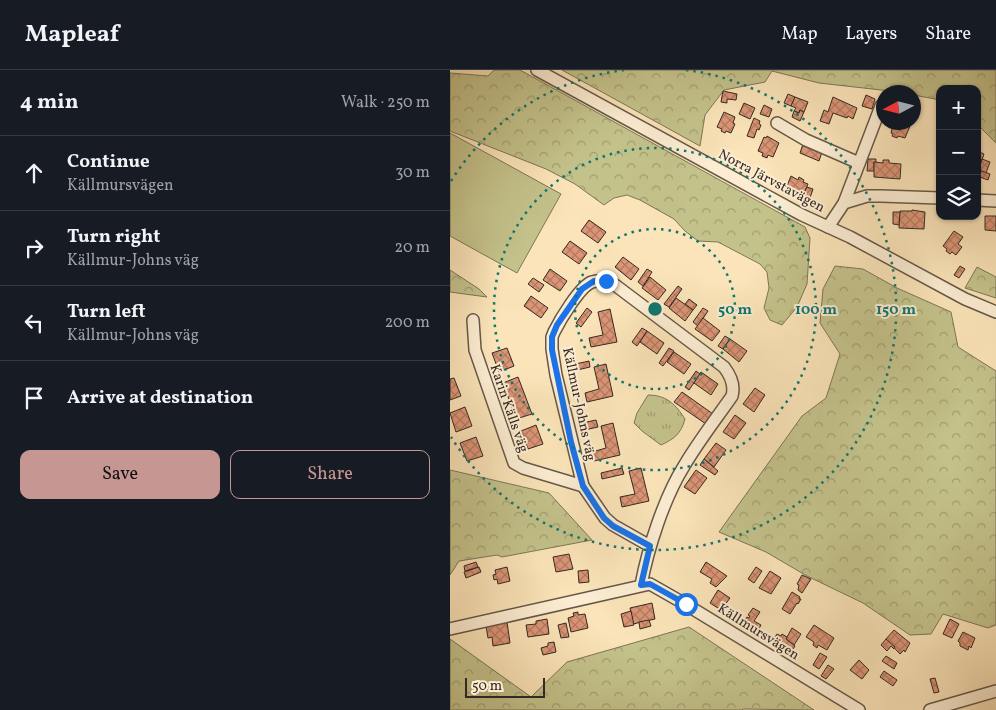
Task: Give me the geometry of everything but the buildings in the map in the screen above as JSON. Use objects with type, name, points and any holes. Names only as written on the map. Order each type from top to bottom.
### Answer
[{"type":"street","name":"Norra Järvstavägen","points":[[537,70],[802,215],[965,299],[996,312]]},
{"type":"street","points":[[828,227],[844,203],[876,119]]},
{"type":"street","points":[[777,123],[806,140],[859,163]]},
{"type":"street","points":[[844,203],[867,196],[936,198]]},
{"type":"street","points":[[981,200],[996,201]]},
{"type":"street","name":"Källmur-Johns väg","points":[[641,585],[650,546],[673,485],[732,396],[733,384],[729,373],[724,367],[615,285],[606,281],[594,281],[582,289],[557,325],[552,337],[556,375],[583,486],[604,518],[613,526],[650,546]]},
{"type":"street","name":"Karin Källs väg","points":[[473,320],[475,350],[514,463],[522,468],[583,486]]},
{"type":"street","name":"Källmursvägen","points":[[641,585],[650,584],[657,587],[859,710]]},
{"type":"street","points":[[450,629],[641,585]]},
{"type":"street","points":[[930,710],[996,691]]},
{"type":"green space","points":[[494,70],[520,70],[805,227],[810,238],[807,284],[797,307],[782,325],[770,320],[764,308],[769,288],[767,272],[760,264],[718,242],[698,241],[674,219],[640,200],[627,195],[614,198],[604,205],[575,184],[546,169],[450,131],[450,73],[488,76]]},
{"type":"green space","points":[[562,70],[996,70],[996,143],[981,128],[981,85],[936,85],[936,99],[921,96],[921,85],[876,85],[876,89],[819,83],[772,71],[765,82],[724,90],[705,115],[700,146]]},
{"type":"green space","points":[[450,133],[561,194],[517,273],[450,236]]},
{"type":"green space","points":[[835,266],[863,269],[897,288],[951,312],[958,347],[996,371],[996,625],[988,628],[943,614],[931,634],[910,635],[863,603],[807,576],[766,552],[719,532],[802,416],[826,398],[840,354],[820,323],[823,289]]},
{"type":"green space","points":[[977,267],[996,277],[996,298],[965,288]]},
{"type":"green space","points":[[450,270],[479,289],[487,297],[450,292]]},
{"type":"green space","points":[[648,395],[655,395],[666,399],[678,409],[685,419],[676,435],[670,441],[661,445],[634,423],[637,413]]},
{"type":"green space","points":[[450,470],[549,493],[592,540],[502,557],[497,555],[459,561],[450,575]]},
{"type":"green space","points":[[689,627],[814,710],[450,710],[450,639],[531,697],[567,662]]},
{"type":"route","points":[[606,281],[594,281],[582,289],[557,325],[552,337],[556,375],[580,479],[588,497],[604,518],[613,526],[650,546],[641,585],[650,584],[686,604]]}]
